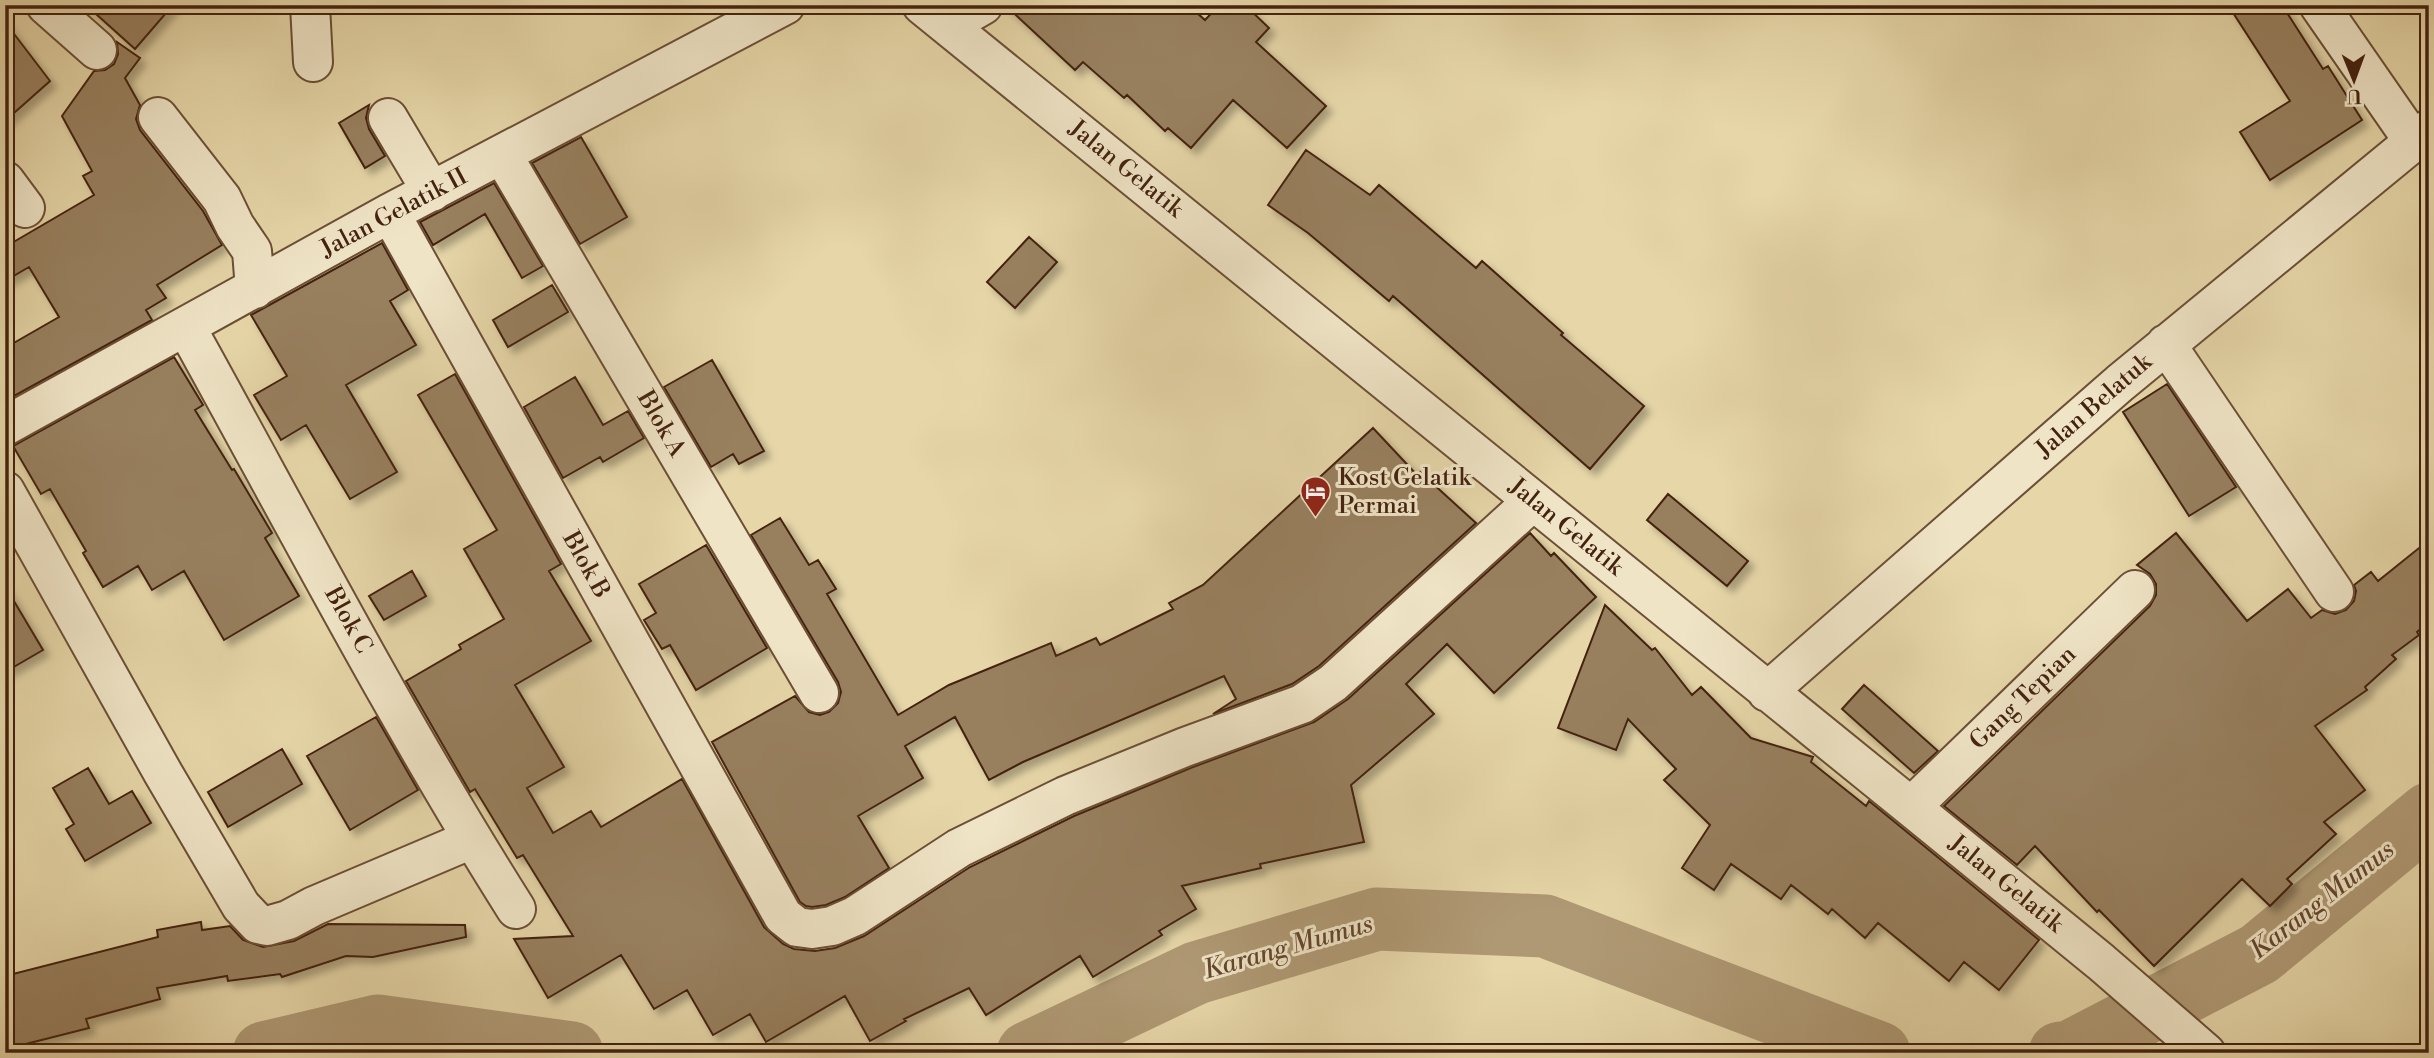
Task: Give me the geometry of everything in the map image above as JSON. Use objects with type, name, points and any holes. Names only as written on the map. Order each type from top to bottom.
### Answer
[{"type":"street","points":[[46,5],[97,50]]},
{"type":"street","points":[[310,5],[313,62]]},
{"type":"street","name":"Jalan Gelatik II","points":[[5,426],[390,213],[503,156],[785,5]]},
{"type":"street","points":[[935,15],[983,5]]},
{"type":"street","points":[[2319,5],[2421,136]]},
{"type":"street","name":"Jalan Gelatik","points":[[935,15],[2101,962],[2206,1053]]},
{"type":"street","points":[[158,117],[222,199],[252,251],[256,289]]},
{"type":"street","points":[[388,118],[432,192]]},
{"type":"street","name":"Jalan Belatuk","points":[[1767,692],[2166,344],[2421,136]]},
{"type":"street","name":"Blok A","points":[[503,156],[820,694]]},
{"type":"street","name":"Blok B","points":[[390,213],[783,916],[797,927],[812,929],[832,926],[865,909],[959,848],[1065,796],[1185,747],[1302,704],[1333,683],[1533,501]]},
{"type":"street","name":"Blok C","points":[[186,327],[472,839],[516,909]]},
{"type":"street","points":[[2166,344],[2334,592]]},
{"type":"street","points":[[5,491],[170,785],[242,906],[258,924],[267,926],[288,920],[314,906],[472,839]]},
{"type":"street","name":"Gang Tepian","points":[[1911,807],[2135,590]]},
{"type":"building","points":[[86,5],[173,5],[135,49]]},
{"type":"building","points":[[1005,5],[1188,5],[1205,20],[1219,5],[1245,5],[1269,28],[1256,42],[1326,106],[1287,148],[1233,100],[1191,148],[1168,128],[1165,131],[1127,95],[1124,98],[1083,62],[1075,70]]},
{"type":"building","points":[[2228,5],[2282,5],[2323,69],[2328,66],[2362,120],[2270,180],[2240,132],[2290,101]]},
{"type":"building","points":[[5,22],[50,81],[5,121]]},
{"type":"building","points":[[117,42],[140,58],[125,78],[140,105],[136,119],[140,130],[203,211],[222,245],[157,285],[166,298],[146,310],[152,320],[5,401],[5,348],[59,317],[29,267],[5,281],[5,247],[94,195],[83,176],[92,171],[62,116],[94,71],[105,70],[114,64],[118,54]]},
{"type":"building","points":[[369,105],[366,118],[369,129],[385,156],[365,168],[339,123]]},
{"type":"building","points":[[581,137],[627,217],[580,244],[532,163]]},
{"type":"building","points":[[1306,150],[1370,195],[1379,185],[1476,268],[1482,261],[1563,333],[1561,335],[1644,406],[1590,469],[1393,296],[1389,301],[1308,233],[1268,205]]},
{"type":"building","points":[[494,183],[543,266],[522,278],[485,214],[433,245],[420,222]]},
{"type":"building","points":[[1029,237],[1057,262],[1015,308],[987,282]]},
{"type":"building","points":[[382,243],[408,290],[390,301],[416,345],[346,385],[397,472],[350,499],[306,425],[281,440],[254,395],[287,376],[251,315]]},
{"type":"building","points":[[552,285],[568,312],[508,347],[493,320]]},
{"type":"building","points":[[174,357],[203,405],[195,410],[272,533],[265,538],[299,596],[224,640],[184,571],[152,590],[138,566],[103,587],[83,553],[86,551],[50,489],[41,494],[13,446]]},
{"type":"building","points":[[712,360],[764,451],[739,464],[733,454],[711,467],[664,387]]},
{"type":"building","points":[[455,374],[561,564],[549,571],[591,641],[515,685],[564,767],[527,788],[553,833],[591,811],[601,827],[682,779],[764,927],[783,944],[794,949],[815,951],[835,948],[864,936],[970,867],[1074,816],[1193,767],[1314,722],[1348,699],[1530,533],[1551,556],[1554,553],[1596,597],[1494,693],[1447,644],[1406,684],[1434,714],[1351,785],[1364,842],[1260,864],[1261,868],[1182,886],[1196,909],[1159,931],[1162,935],[1093,977],[1080,956],[986,1015],[969,988],[904,1019],[906,1021],[870,1041],[845,996],[766,1042],[750,1014],[713,1035],[687,990],[654,1009],[621,955],[548,998],[514,939],[573,936],[523,855],[517,858],[475,789],[470,792],[406,681],[461,649],[459,645],[504,619],[464,549],[497,530],[418,395]]},
{"type":"building","points":[[575,377],[603,425],[628,411],[644,438],[603,462],[600,457],[563,478],[524,407]]},
{"type":"building","points":[[2167,384],[2236,487],[2189,516],[2123,412]]},
{"type":"building","points":[[1373,428],[1417,475],[1420,472],[1476,523],[1319,666],[1292,684],[1213,714],[1236,699],[1224,676],[1023,762],[989,780],[955,717],[905,746],[923,778],[858,816],[889,868],[845,897],[826,905],[812,907],[800,902],[712,742],[795,696],[809,712],[820,715],[829,712],[838,703],[841,692],[838,682],[751,535],[780,518],[809,565],[818,560],[836,589],[827,594],[898,715],[949,685],[1051,643],[1056,656],[1096,638],[1100,645],[1173,609],[1169,603],[1203,585]]},
{"type":"building","points":[[1668,494],[1748,561],[1727,586],[1647,520]]},
{"type":"building","points":[[2176,533],[2247,621],[2288,589],[2311,618],[2322,610],[2335,614],[2346,610],[2354,601],[2354,585],[2371,572],[2378,581],[2429,540],[2429,622],[2417,632],[2419,635],[2392,655],[2396,659],[2365,687],[2367,690],[2315,726],[2365,790],[2324,822],[2336,834],[2287,879],[2292,884],[2270,906],[2242,879],[2154,966],[2099,910],[2097,912],[2035,846],[2017,865],[1944,806],[2150,606],[2156,595],[2156,584],[2150,574],[2137,565]]},
{"type":"building","points":[[706,545],[767,648],[696,690],[670,645],[662,649],[644,620],[656,613],[639,584]]},
{"type":"building","points":[[412,571],[426,596],[384,620],[369,596]]},
{"type":"building","points":[[5,586],[43,650],[5,672]]},
{"type":"building","points":[[1605,605],[1652,650],[1655,648],[1692,695],[1701,687],[1751,738],[1813,757],[1811,762],[1866,806],[1869,801],[2039,940],[1999,990],[1964,962],[1949,981],[1878,923],[1865,938],[1832,909],[1828,914],[1791,885],[1781,899],[1731,864],[1714,890],[1682,868],[1710,825],[1664,780],[1676,769],[1628,719],[1616,750],[1558,728]]},
{"type":"building","points":[[1864,685],[1938,751],[1914,773],[1842,709]]},
{"type":"building","points":[[376,717],[418,790],[350,830],[307,756]]},
{"type":"building","points":[[282,749],[302,784],[228,827],[208,792]]},
{"type":"building","points":[[88,768],[109,804],[132,791],[151,823],[85,861],[66,829],[74,824],[53,788]]},
{"type":"building","points":[[201,922],[202,930],[230,926],[243,940],[263,947],[294,941],[328,924],[465,925],[466,937],[373,957],[346,956],[282,977],[280,974],[228,981],[227,976],[157,988],[160,999],[86,1019],[89,1028],[10,1048],[5,1032],[5,976],[158,937],[157,930]]},
{"type":"waterway","name":"Karang Mumus","points":[[2060,1053],[2070,1052],[2259,954],[2429,814]]},
{"type":"waterway","name":"Karang Mumus","points":[[1028,1053],[1196,973],[1377,919],[1545,926],[1879,1053]]},
{"type":"waterway","name":"Karang Mumus","points":[[264,1053],[378,1026],[572,1053]]},
{"type":"place","name":"Kost Gelatik Permai","points":[[1315,519]]}]
